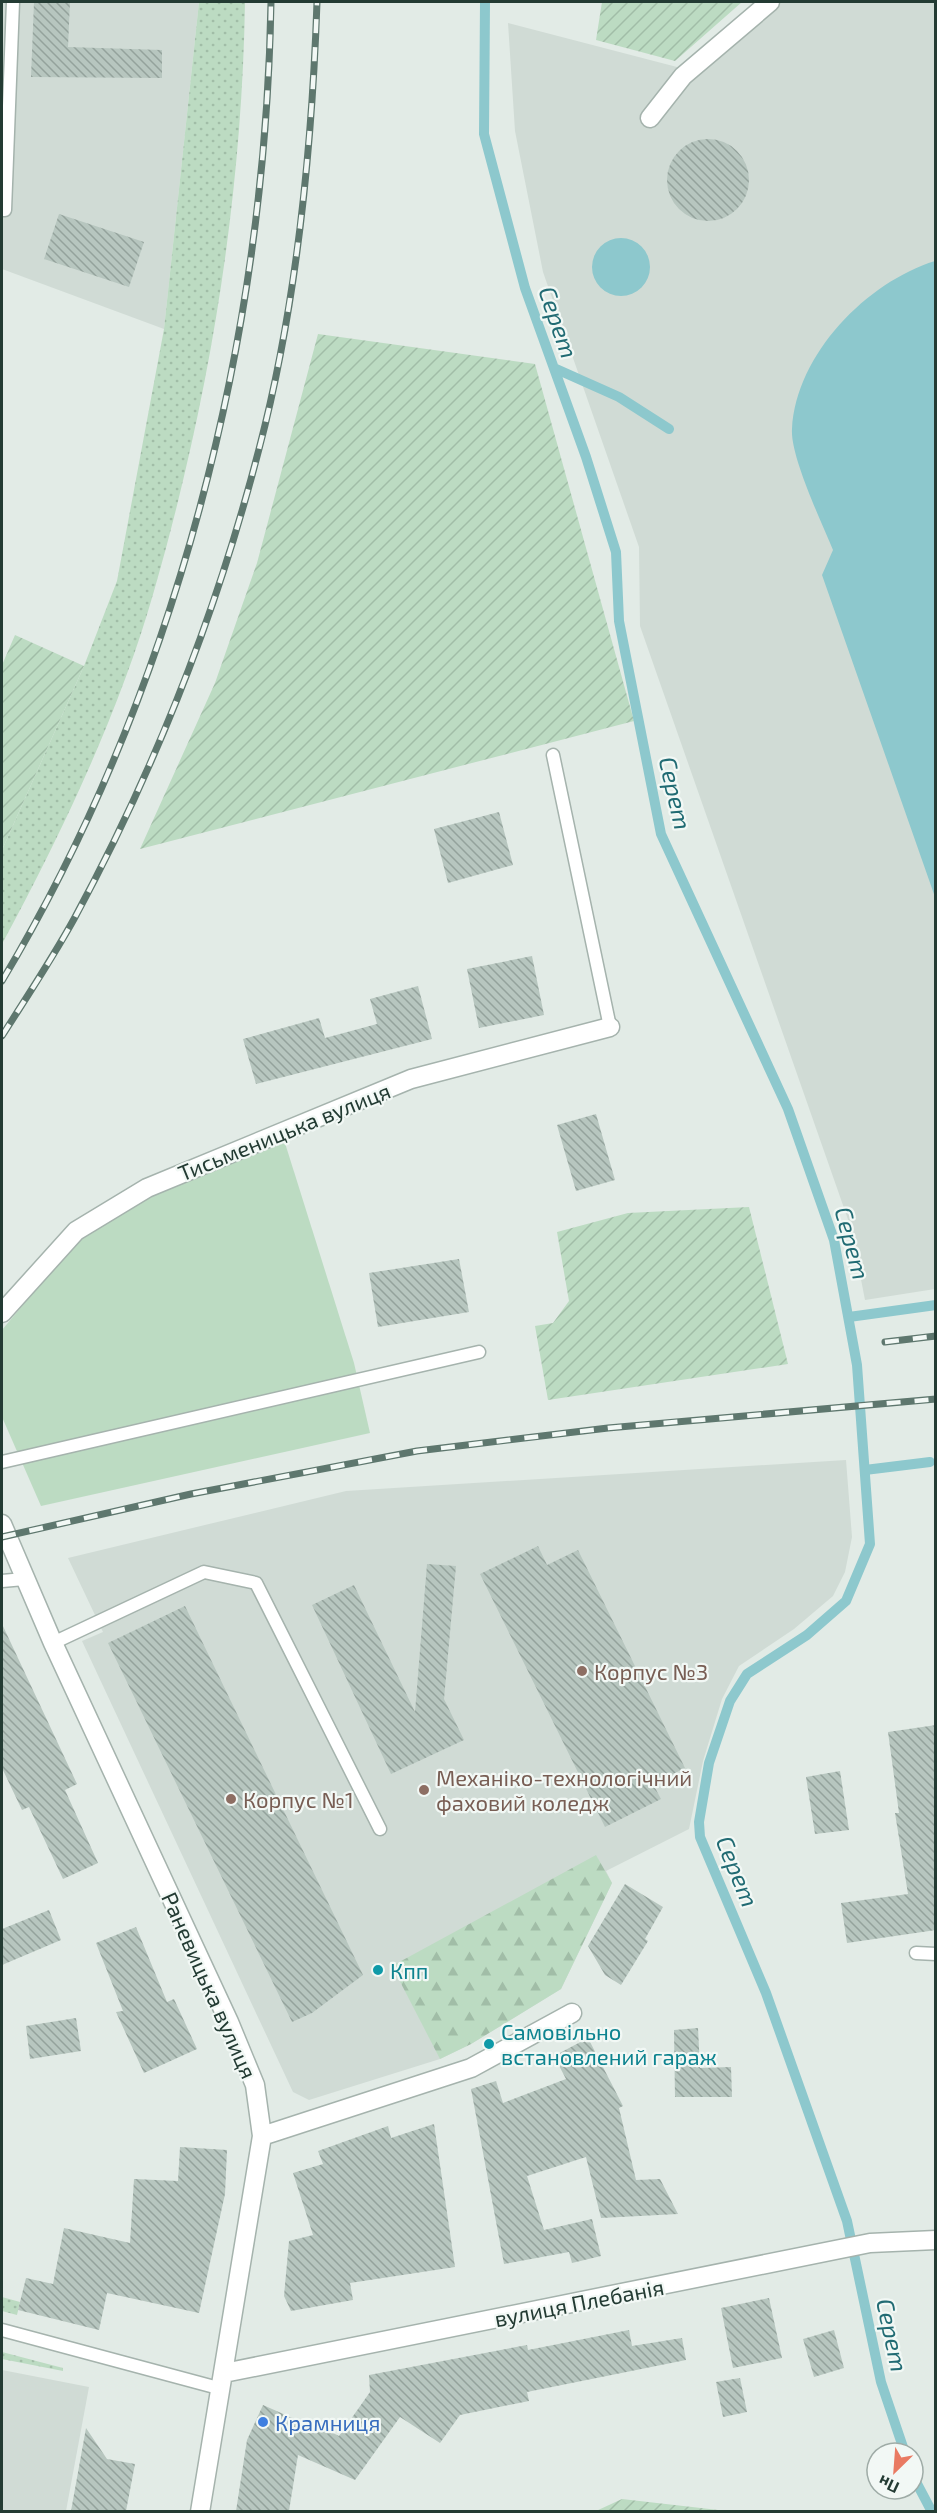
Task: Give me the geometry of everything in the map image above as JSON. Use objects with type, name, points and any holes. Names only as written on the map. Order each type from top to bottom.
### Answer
[{"type":"street","points":[[650,118],[683,76],[770,2]]},
{"type":"street","name":"Тисьменицька вулиця","points":[[2,1313],[76,1231],[147,1188],[411,1079],[610,1027]]},
{"type":"street","name":"Раневицька вулиця","points":[[2,1524],[24,1579],[229,2022],[255,2085],[262,2136],[200,2511]]},
{"type":"street","points":[[262,2136],[471,2068],[572,2013]]},
{"type":"street","name":"вулиця Плебанія","points":[[223,2381],[870,2243],[894,2240],[936,2241]]},
{"type":"lane","points":[[2,210],[5,210],[12,2]]},
{"type":"lane","points":[[553,755],[610,1027]]},
{"type":"lane","points":[[2,1462],[479,1352]]},
{"type":"lane","points":[[53,1643],[204,1572],[256,1583],[380,1829]]},
{"type":"lane","points":[[2,1581],[24,1579]]},
{"type":"lane","points":[[916,1953],[936,1954]]},
{"type":"lane","points":[[2,2330],[223,2381]]},
{"type":"shaded area","points":[[2,2],[199,2],[164,329],[2,269]]},
{"type":"shaded area","points":[[782,2],[935,2],[935,1289],[865,1300],[851,1228],[640,626],[639,547],[543,272],[515,131],[508,23],[700,73]]},
{"type":"shaded area","name":"Механіко-технологічний фаховий коледж","points":[[846,1460],[852,1537],[845,1572],[833,1596],[794,1629],[739,1666],[722,1699],[703,1761],[689,1829],[606,1871],[612,1883],[561,1989],[471,2044],[440,2059],[309,2100],[293,2092],[82,1641],[103,1632],[68,1558],[346,1491]]},
{"type":"shaded area","points":[[2,2370],[89,2387],[66,2511],[2,2511]]},
{"type":"green space","points":[[199,2],[245,2],[237,151],[229,225],[219,299],[191,446],[154,591],[107,727],[46,860],[2,944],[2,850],[84,666],[117,581],[164,329]]},
{"type":"green space","points":[[602,2],[742,2],[675,61],[596,40]]},
{"type":"green space","points":[[318,334],[535,364],[634,721],[140,849],[215,683],[257,563]]},
{"type":"green space","points":[[15,635],[84,666],[2,850],[2,665]]},
{"type":"green space","points":[[285,1143],[354,1363],[370,1433],[41,1506],[2,1417],[2,1330],[78,1239],[150,1195]]},
{"type":"green space","points":[[749,1207],[788,1364],[548,1400],[535,1326],[553,1323],[569,1301],[557,1232],[628,1213]]},
{"type":"green space","points":[[596,1855],[612,1883],[561,1989],[471,2044],[440,2059],[392,1966]]},
{"type":"green space","points":[[2,2297],[20,2302],[17,2315],[2,2311]]},
{"type":"green space","points":[[2,2352],[63,2368],[63,2371],[2,2359]]},
{"type":"green space","points":[[622,2499],[727,2511],[596,2511]]},
{"type":"water","points":[[621,238],[632,240],[645,251],[650,267],[648,278],[637,291],[621,296],[610,294],[597,283],[592,267],[594,256],[605,243]]},
{"type":"water","points":[[936,261],[935,897],[822,575],[833,550],[801,472],[792,429],[797,401],[806,374],[821,348],[840,325],[861,304],[885,286],[909,271]]},
{"type":"building","points":[[34,2],[70,2],[68,47],[162,50],[162,78],[31,77]]},
{"type":"building","points":[[700,139],[716,139],[731,146],[742,157],[749,172],[746,196],[737,209],[716,221],[700,221],[685,214],[674,203],[667,188],[667,172],[674,157],[685,146]]},
{"type":"building","points":[[59,214],[144,242],[129,287],[44,259]]},
{"type":"building","points":[[499,812],[513,865],[448,883],[434,829]]},
{"type":"building","points":[[532,956],[544,1015],[479,1028],[467,969]]},
{"type":"building","points":[[418,986],[432,1039],[256,1084],[243,1039],[319,1018],[325,1038],[377,1024],[370,999]]},
{"type":"building","points":[[596,1114],[615,1180],[576,1191],[557,1125]]},
{"type":"building","points":[[459,1259],[469,1312],[378,1327],[369,1273]]},
{"type":"building","name":"Корпус №3","points":[[538,1546],[547,1565],[578,1550],[685,1768],[653,1784],[661,1799],[605,1827],[480,1574]]},
{"type":"building","points":[[427,1564],[456,1566],[444,1699],[464,1740],[391,1774],[312,1605],[354,1585],[415,1712]]},
{"type":"building","name":"Корпус №1","points":[[185,1606],[363,1975],[312,2013],[292,2022],[108,1643]]},
{"type":"building","points":[[2,1624],[77,1784],[65,1790],[98,1863],[63,1879],[29,1807],[22,1810],[2,1768]]},
{"type":"building","points":[[936,1725],[936,1930],[847,1943],[841,1903],[908,1894],[895,1813],[899,1813],[888,1732]]},
{"type":"building","points":[[840,1771],[849,1830],[815,1834],[806,1777]]},
{"type":"building","points":[[625,1884],[663,1907],[645,1939],[648,1941],[621,1985],[605,1975],[588,1946]]},
{"type":"building","points":[[49,1910],[61,1940],[2,1965],[2,1929]]},
{"type":"building","points":[[136,1927],[167,2002],[174,1999],[197,2049],[144,2073],[116,2012],[123,2011],[96,1943]]},
{"type":"building","points":[[76,2018],[81,2051],[30,2059],[26,2026]]},
{"type":"building","points":[[698,2028],[700,2068],[731,2067],[732,2097],[675,2097],[674,2030]]},
{"type":"building","points":[[588,2038],[623,2106],[619,2108],[636,2180],[660,2179],[678,2214],[601,2218],[586,2157],[527,2176],[544,2230],[592,2219],[601,2256],[572,2263],[569,2252],[504,2264],[471,2089],[496,2081],[503,2103],[566,2079],[554,2056]]},
{"type":"building","points":[[434,2124],[455,2267],[350,2283],[353,2300],[291,2311],[284,2296],[289,2241],[313,2235],[293,2173],[323,2164],[318,2151],[388,2126],[391,2138]]},
{"type":"building","points":[[180,2147],[227,2150],[225,2194],[199,2313],[107,2293],[99,2330],[18,2310],[26,2278],[53,2284],[64,2228],[130,2243],[134,2179],[178,2181]]},
{"type":"building","points":[[769,2298],[782,2358],[733,2368],[721,2308]]},
{"type":"building","points":[[629,2330],[632,2346],[682,2338],[686,2360],[527,2392],[529,2401],[460,2415],[440,2443],[400,2417],[355,2480],[298,2455],[289,2511],[236,2511],[247,2440],[263,2405],[324,2432],[325,2429],[339,2436],[370,2392],[369,2375],[527,2345],[528,2350]]},
{"type":"building","points":[[834,2330],[844,2368],[814,2377],[803,2339]]},
{"type":"building","points":[[740,2378],[747,2412],[723,2417],[716,2382]]},
{"type":"building","points":[[86,2428],[107,2459],[135,2464],[126,2511],[71,2511]]},
{"type":"waterway","name":"Серет","points":[[485,2],[484,134],[525,288],[586,457],[616,552],[619,621],[661,834],[788,1109],[834,1240],[857,1365],[870,1544],[846,1601],[807,1635],[747,1674],[730,1701],[709,1763],[699,1822],[700,1837],[766,1993],[847,2221],[881,2382],[901,2441]]},
{"type":"waterway","points":[[554,368],[619,397],[669,429]]},
{"type":"waterway","points":[[849,1317],[936,1305]]},
{"type":"waterway","points":[[865,1470],[930,1462]]},
{"type":"waterway","name":"Серет","points":[[925,2499],[932,2512]]},
{"type":"railway","points":[[2,981],[63,869],[117,753],[162,632],[200,509],[229,383],[251,256],[265,129],[271,2]]},
{"type":"railway","points":[[2,1036],[74,919],[131,806],[181,690],[224,570],[259,449],[283,340],[306,170],[317,2]]},
{"type":"railway","points":[[885,1342],[936,1336]]},
{"type":"railway","points":[[2,1537],[191,1494],[417,1451],[608,1428],[936,1399]]},
{"type":"place","name":"Корпус №3","points":[[582,1671]]},
{"type":"place","name":"Механіко-технологічний фаховий коледж","points":[[424,1790]]},
{"type":"place","name":"Корпус №1","points":[[231,1799]]},
{"type":"place","name":"Кпп","points":[[378,1970]]},
{"type":"place","name":"Самовільно встановлений гараж","points":[[489,2044]]},
{"type":"place","name":"Крамниця","points":[[263,2422]]}]
